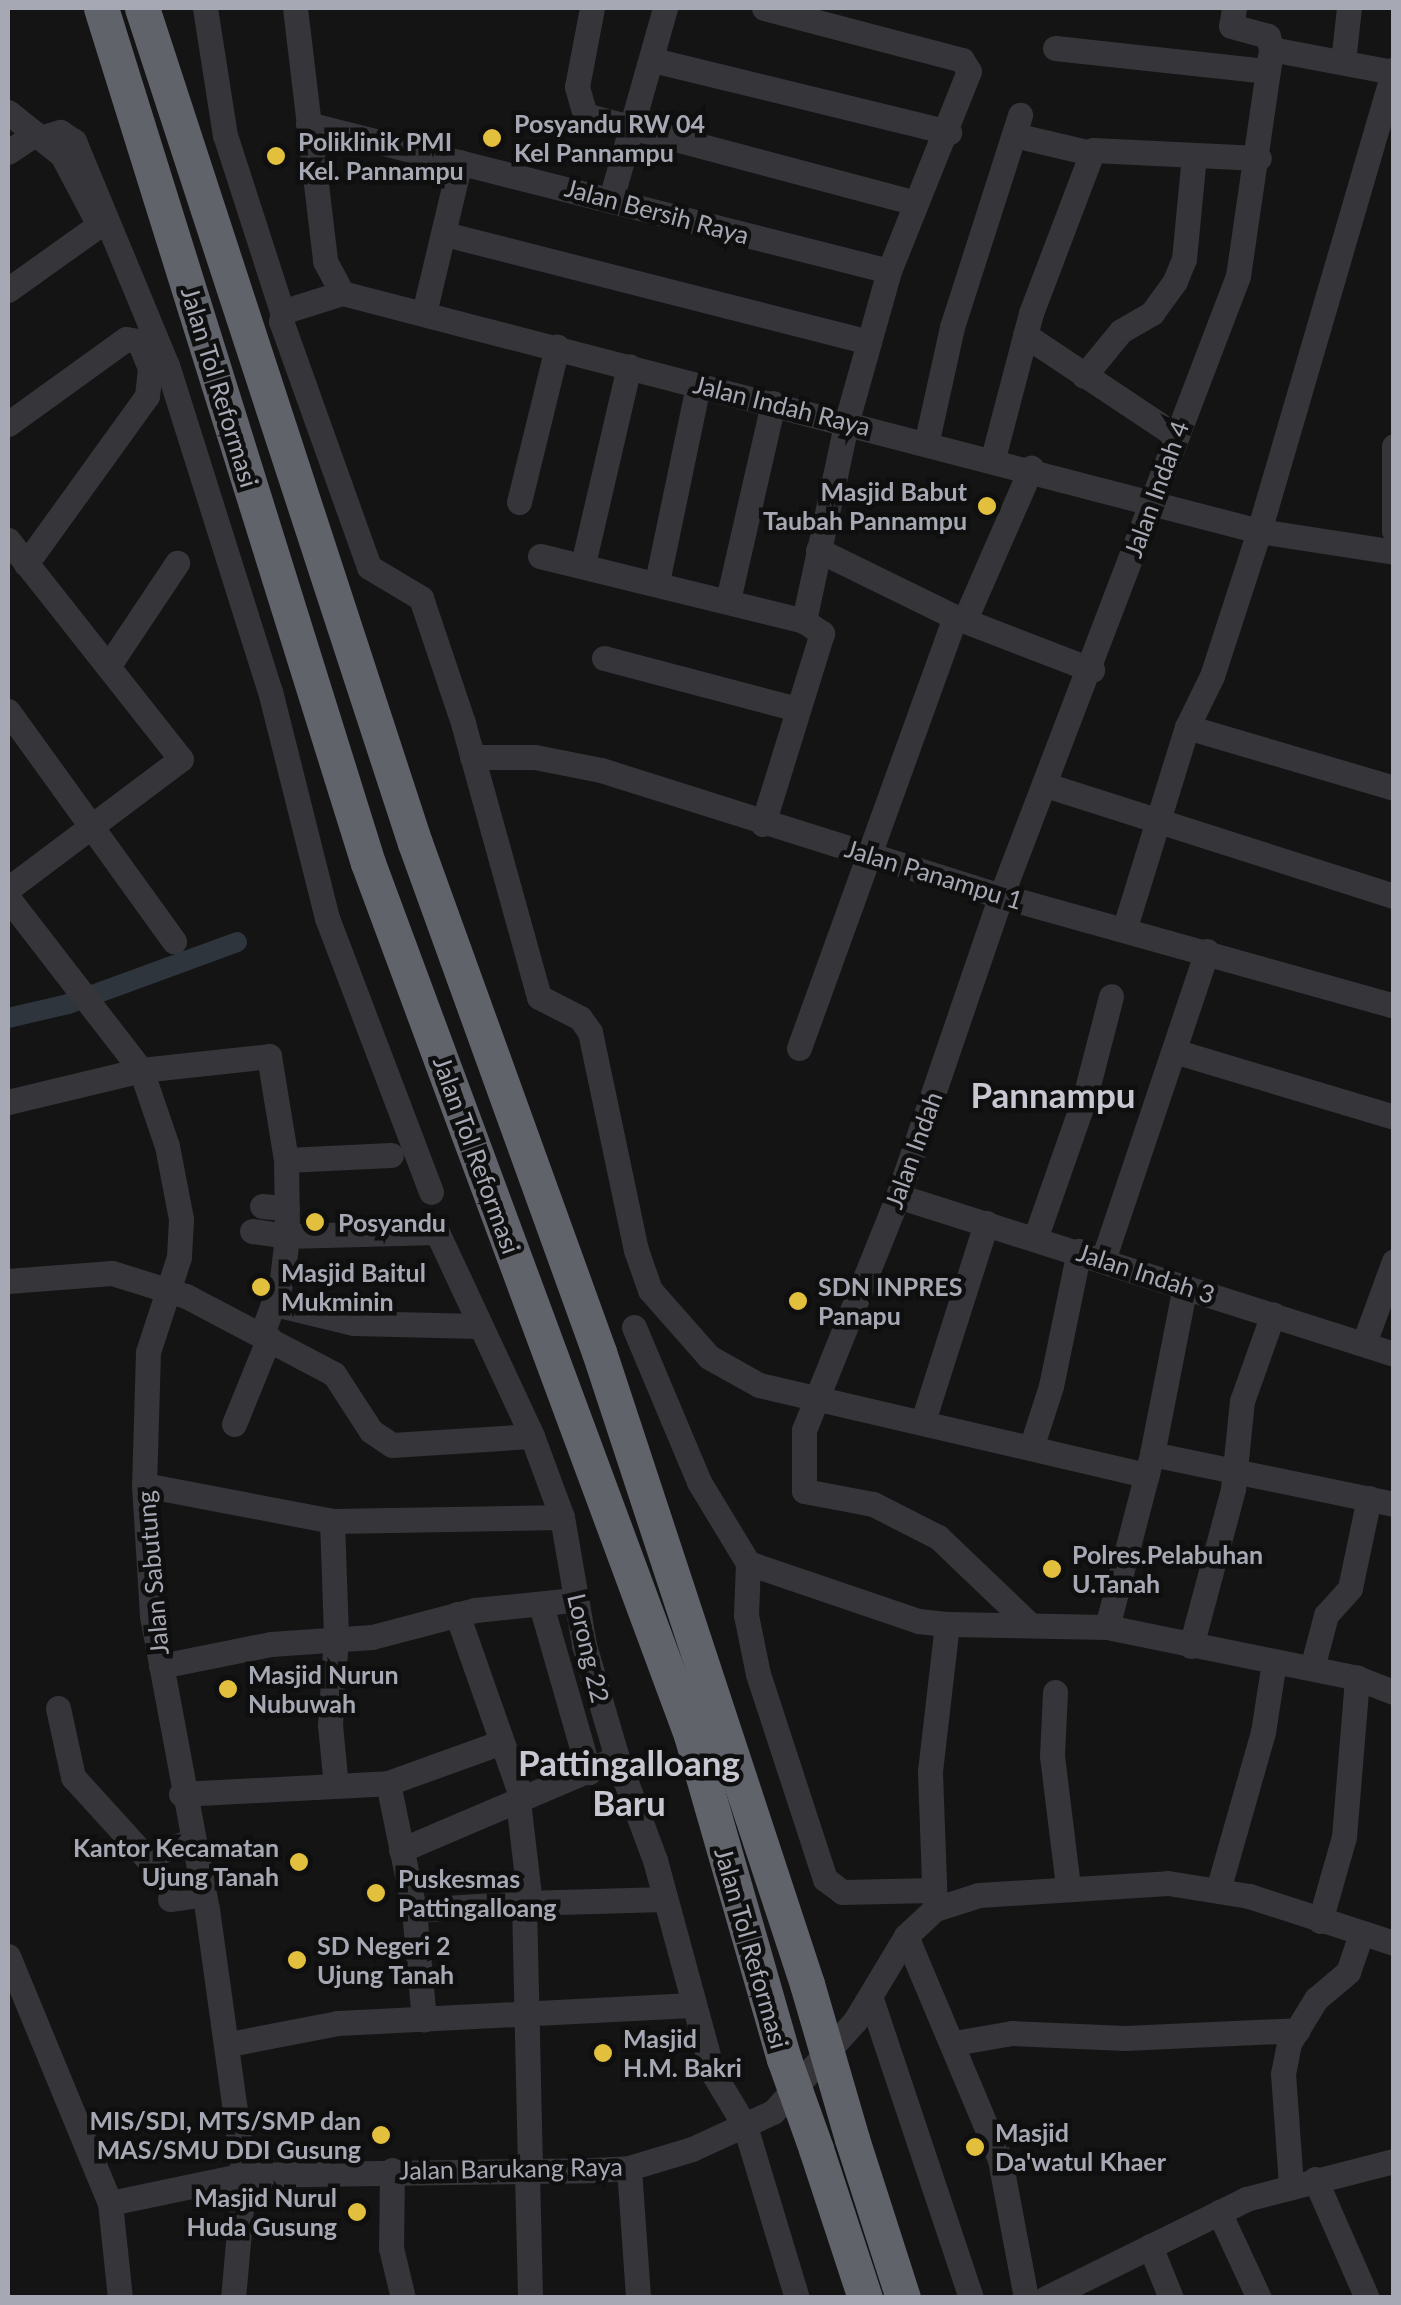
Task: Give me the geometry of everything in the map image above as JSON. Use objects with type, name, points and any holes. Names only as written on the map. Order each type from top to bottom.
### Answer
[{"type":"highway","points":[[90,8],[182,268]]},
{"type":"highway","name":"Jalan Tol Reformasi","points":[[102,8],[368,863],[691,1735],[784,2059],[865,2298]]},
{"type":"highway","name":"Jalan Tol Reformasi","points":[[142,8],[415,843],[612,1390],[807,1984],[903,2298]]},
{"type":"street","points":[[204,8],[225,135],[366,560],[421,598],[472,757],[539,996],[580,1018],[590,1032],[645,1281],[722,1366],[772,1390],[924,1421],[1030,1448],[1150,1464],[1237,1469],[1381,1501],[1350,1588],[1326,1615],[1312,1668]]},
{"type":"street","points":[[283,314],[342,294],[325,261],[296,8]]},
{"type":"street","points":[[592,8],[577,87],[580,108],[588,117],[915,203]]},
{"type":"street","points":[[611,199],[665,8]]},
{"type":"street","points":[[764,8],[962,60],[969,71],[949,132],[888,271],[847,420],[804,621]]},
{"type":"street","points":[[1234,8],[1231,26],[1268,36],[1270,60]]},
{"type":"street","points":[[1343,62],[1348,8]]},
{"type":"street","points":[[1055,48],[1343,62],[1393,71],[1259,531],[1212,676],[1187,727],[1125,927]]},
{"type":"street","points":[[652,60],[949,132]]},
{"type":"street","name":"Jalan Indah 4","points":[[1001,896],[1092,670],[1149,502],[1238,276],[1259,158],[1270,60]]},
{"type":"street","points":[[8,112],[62,155],[99,225],[8,290]]},
{"type":"street","name":"Jalan Bersih Raya","points":[[308,124],[888,271]]},
{"type":"street","points":[[927,440],[952,327],[1017,125],[1091,153],[1107,147],[1259,158]]},
{"type":"street","points":[[8,152],[36,137],[60,132],[74,141],[167,366],[270,690],[327,918],[431,1192]]},
{"type":"street","points":[[993,458],[1024,335],[1091,153]]},
{"type":"street","points":[[1084,376],[1121,330],[1152,313],[1175,281],[1184,259],[1194,155]]},
{"type":"street","points":[[424,312],[460,162]]},
{"type":"street","points":[[445,234],[868,342]]},
{"type":"street","name":"Jalan Indah Raya","points":[[342,294],[927,440],[1259,531],[1394,552]]},
{"type":"street","points":[[1024,335],[1175,434]]},
{"type":"street","points":[[8,424],[126,338],[139,340],[150,368],[146,396],[26,564]]},
{"type":"street","points":[[519,502],[557,347]]},
{"type":"street","points":[[583,564],[628,366]]},
{"type":"street","points":[[656,582],[698,385]]},
{"type":"street","points":[[728,600],[773,402]]},
{"type":"street","points":[[1394,446],[1394,532]]},
{"type":"street","points":[[799,1048],[960,617],[1031,468]]},
{"type":"street","points":[[8,540],[180,759],[9,900]]},
{"type":"street","points":[[818,550],[960,617],[1092,670]]},
{"type":"street","points":[[540,556],[804,621],[822,638],[762,824]]},
{"type":"street","points":[[109,665],[177,563]]},
{"type":"street","points":[[604,658],[797,709]]},
{"type":"street","points":[[8,711],[96,825],[174,940]]},
{"type":"street","points":[[1187,727],[1394,788]]},
{"type":"street","name":"Jalan Panampu 1","points":[[472,757],[566,762],[1001,896],[1125,927],[1394,1006]]},
{"type":"street","points":[[1046,785],[1394,896]]},
{"type":"street","name":"Jalan Indah","points":[[1001,896],[898,1196],[812,1400],[804,1430],[804,1490],[873,1504],[938,1537],[1026,1621]]},
{"type":"street","name":"Jalan Sabutung","points":[[9,900],[141,1070],[167,1146],[181,1219],[182,1242],[148,1352],[144,1486],[161,1666],[229,2044],[244,2175],[233,2298]]},
{"type":"street","points":[[1030,1448],[1091,1256],[1174,1050],[1207,951]]},
{"type":"street","points":[[1035,1239],[1112,996]]},
{"type":"street","points":[[1174,1050],[1394,1118]]},
{"type":"street","points":[[8,1102],[141,1070],[264,1054],[272,1061],[286,1160],[274,1207],[286,1236],[273,1340],[234,1424]]},
{"type":"street","points":[[286,1160],[391,1155]]},
{"type":"street","name":"Jalan Indah 3","points":[[898,1196],[1394,1354]]},
{"type":"street","points":[[924,1421],[986,1223]]},
{"type":"street","points":[[252,1230],[286,1236]]},
{"type":"street","name":"Lorong 22","points":[[286,1236],[437,1232],[532,1436],[562,1517],[574,1600],[616,1758],[664,1899],[713,2073],[745,2126],[798,2298]]},
{"type":"street","points":[[1364,1343],[1394,1262]]},
{"type":"street","points":[[8,1282],[112,1272],[168,1289],[334,1374],[371,1431],[392,1445],[532,1436]]},
{"type":"street","points":[[1106,1628],[1150,1464],[1185,1286]]},
{"type":"street","points":[[276,1304],[353,1324],[478,1326]]},
{"type":"street","points":[[1191,1646],[1237,1469],[1242,1401],[1273,1314]]},
{"type":"street","points":[[634,1328],[699,1482],[748,1563],[746,1614],[758,1674],[824,1880],[842,1892],[934,1899],[931,1756],[947,1624]]},
{"type":"street","points":[[144,1486],[332,1521],[562,1517]]},
{"type":"street","points":[[332,1521],[336,1637],[330,1725],[336,1786]]},
{"type":"street","points":[[748,1563],[918,1621],[1026,1621],[1106,1628],[1312,1668],[1357,1678],[1394,1692]]},
{"type":"street","points":[[161,1666],[336,1637],[372,1636],[457,1614],[574,1600]]},
{"type":"street","points":[[541,1604],[588,1772]]},
{"type":"street","points":[[457,1614],[520,1800],[527,1903],[530,2298]]},
{"type":"street","points":[[1218,1890],[1263,1732],[1274,1662]]},
{"type":"street","points":[[1320,1921],[1344,1836],[1357,1678]]},
{"type":"street","points":[[1055,1692],[1052,1756],[1068,1887]]},
{"type":"street","points":[[58,1708],[73,1777],[145,1856],[192,1841]]},
{"type":"street","points":[[181,1794],[388,1783],[499,1744]]},
{"type":"street","points":[[401,1850],[616,1758]]},
{"type":"street","points":[[388,1783],[414,1910],[424,2020]]},
{"type":"street","name":"Jalan Barukang Raya","points":[[110,2203],[244,2175],[392,2170],[528,2173],[629,2168],[745,2126],[773,2112],[871,1999],[906,1936],[934,1899],[1144,1882],[1218,1890],[1394,1942]]},
{"type":"street","points":[[170,1899],[204,1894]]},
{"type":"street","points":[[414,1910],[664,1899]]},
{"type":"street","points":[[1361,1935],[1348,1972],[1316,1999],[1298,2030],[1283,2074],[1303,2182],[1367,2298]]},
{"type":"street","points":[[906,1936],[954,2043],[1005,2178],[1026,2298]]},
{"type":"street","points":[[8,1956],[110,2203],[120,2298]]},
{"type":"street","points":[[871,1999],[971,2298]]},
{"type":"street","points":[[229,2044],[338,2023],[692,2005]]},
{"type":"street","points":[[954,2043],[1012,2033],[1125,2038],[1298,2030]]},
{"type":"street","points":[[1046,2298],[1218,2212],[1303,2182],[1394,2162]]},
{"type":"street","points":[[629,2168],[638,2298]]},
{"type":"street","points":[[392,2170],[391,2248],[403,2298]]},
{"type":"street","points":[[1218,2212],[1259,2298]]},
{"type":"street","points":[[1150,2246],[1170,2298]]},
{"type":"waterway","points":[[8,1018],[68,1004],[237,942]]},
{"type":"place","name":"Posyandu RW 04 Kel Pannampu","points":[[492,138]]},
{"type":"place","name":"Poliklinik PMI Kel. Pannampu","points":[[276,156]]},
{"type":"place","name":"Masjid Babut Taubah Pannampu","points":[[987,506]]},
{"type":"place","name":"Posyandu","points":[[315,1222]]},
{"type":"place","name":"Masjid Baitul Mukminin","points":[[261,1287]]},
{"type":"place","name":"SDN INPRES Panapu","points":[[798,1301]]},
{"type":"place","name":"Polres.Pelabuhan U.Tanah","points":[[1052,1569]]},
{"type":"place","name":"Masjid Nurun Nubuwah","points":[[228,1689]]},
{"type":"place","name":"Kantor Kecamatan Ujung Tanah","points":[[299,1862]]},
{"type":"place","name":"Puskesmas Pattingalloang","points":[[376,1893]]},
{"type":"place","name":"SD Negeri 2 Ujung Tanah","points":[[297,1960]]},
{"type":"place","name":"Masjid H.M. Bakri","points":[[603,2053]]},
{"type":"place","name":"MIS/SDI, MTS/SMP dan MAS/SMU DDI Gusung","points":[[381,2135]]},
{"type":"place","name":"Masjid Da'watul Khaer","points":[[975,2147]]},
{"type":"place","name":"Masjid Nurul Huda Gusung","points":[[357,2212]]},
{"type":"district","name":"Pannampu","points":[[1053,1094]]},
{"type":"district","name":"Pattingalloang Baru","points":[[629,1782]]}]
